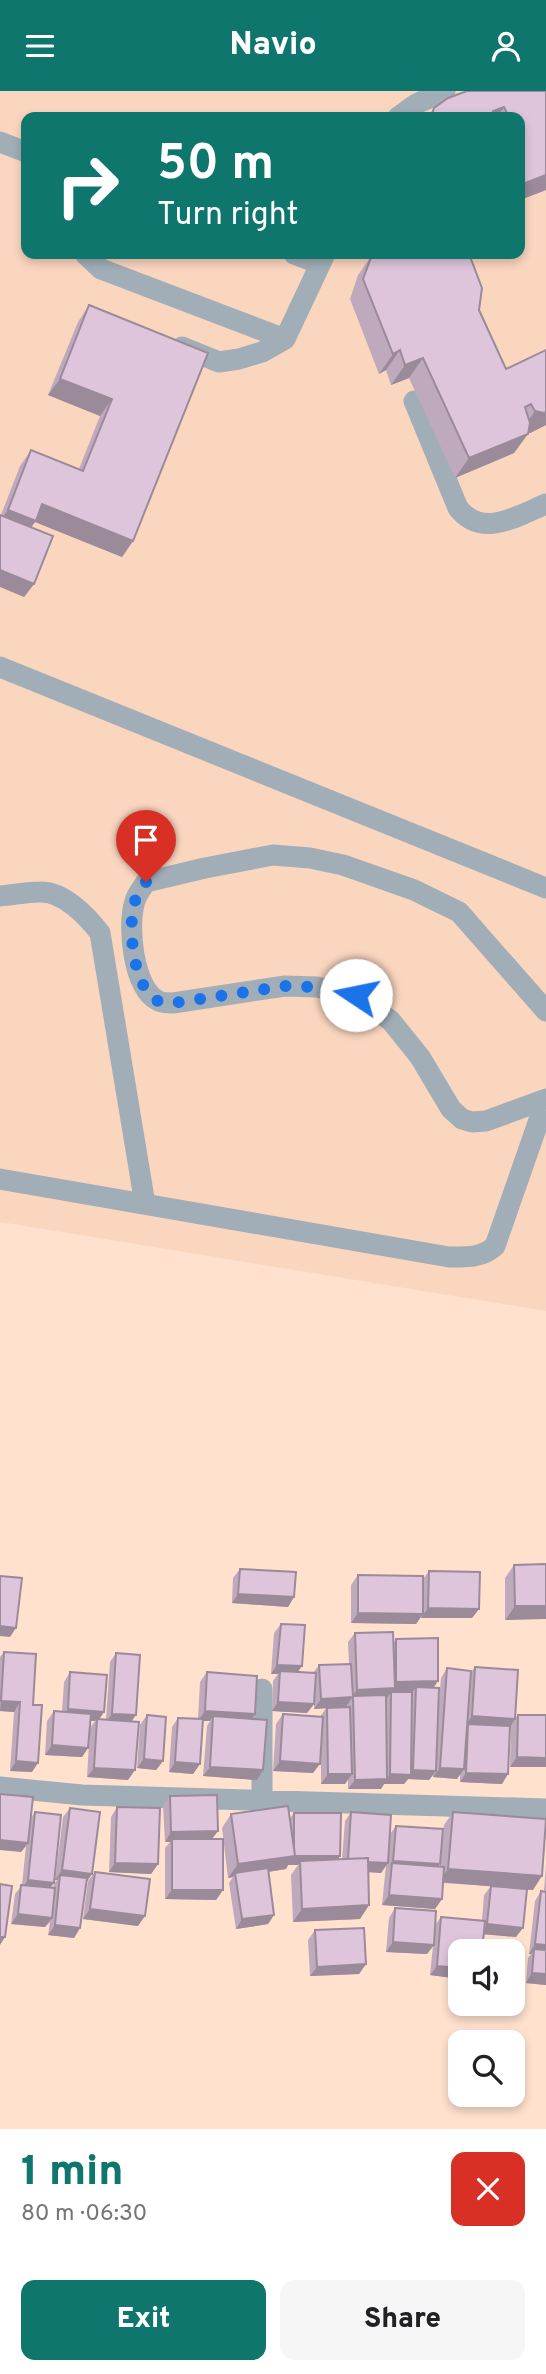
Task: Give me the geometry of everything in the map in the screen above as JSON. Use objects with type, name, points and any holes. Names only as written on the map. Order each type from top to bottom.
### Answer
[{"type":"street","points":[[405,112],[445,91]]},
{"type":"street","points":[[0,142],[21,150]]},
{"type":"street","points":[[90,259],[101,269],[285,338]]},
{"type":"street","points":[[168,342],[219,362],[262,352],[285,338],[323,259]]},
{"type":"street","points":[[414,401],[458,508],[465,517],[488,525],[546,504]]},
{"type":"street","points":[[0,667],[546,888]]},
{"type":"street","points":[[546,1011],[459,912],[414,890],[343,865],[310,858],[273,855],[205,867],[146,882],[135,900],[132,913],[135,964],[146,991],[158,1002],[173,1003],[285,986],[317,987],[356,995],[391,1021],[420,1057],[451,1109],[462,1119],[472,1122],[486,1121],[546,1099]]},
{"type":"street","points":[[0,896],[44,891],[71,903],[88,917],[100,933],[145,1204]]},
{"type":"street","points":[[0,1179],[449,1257],[476,1256],[489,1252],[495,1246],[546,1099]]},
{"type":"street","points":[[262,1689],[262,1801]]},
{"type":"street","points":[[0,1787],[82,1795],[546,1809]]},
{"type":"shaded area","points":[[0,91],[546,91],[546,1311],[0,1222]]},
{"type":"building","points":[[467,91],[546,91],[546,175],[525,183],[525,112],[506,112],[504,107],[493,112],[433,112],[448,98]]},
{"type":"building","points":[[370,259],[471,259],[482,288],[479,310],[506,369],[546,350],[546,412],[535,411],[531,404],[525,407],[530,423],[528,434],[469,458],[423,358],[405,365],[400,350],[393,354],[363,279]]},
{"type":"building","points":[[89,305],[208,353],[133,541],[42,504],[36,521],[8,510],[31,450],[83,471],[112,399],[60,379]]},
{"type":"building","points":[[0,515],[53,536],[34,584],[0,570]]},
{"type":"building","points":[[546,1564],[546,1606],[515,1606],[514,1565]]},
{"type":"building","points":[[240,1569],[296,1572],[294,1597],[238,1594]]},
{"type":"building","points":[[429,1571],[480,1572],[479,1609],[428,1608]]},
{"type":"building","points":[[358,1575],[423,1576],[423,1614],[358,1613]]},
{"type":"building","points":[[0,1576],[22,1578],[16,1628],[0,1626]]},
{"type":"building","points":[[281,1624],[305,1625],[302,1666],[277,1665]]},
{"type":"building","points":[[393,1632],[395,1688],[357,1690],[355,1633]]},
{"type":"building","points":[[438,1638],[438,1681],[396,1682],[396,1639]]},
{"type":"building","points":[[4,1652],[36,1654],[33,1705],[42,1705],[38,1763],[16,1761],[20,1702],[1,1701]]},
{"type":"building","points":[[116,1653],[140,1655],[136,1715],[112,1714]]},
{"type":"building","points":[[351,1664],[353,1697],[321,1699],[319,1665]]},
{"type":"building","points":[[475,1667],[518,1670],[515,1719],[472,1716]]},
{"type":"building","points":[[447,1668],[471,1671],[464,1769],[440,1768]]},
{"type":"building","points":[[280,1671],[316,1673],[314,1704],[278,1702]]},
{"type":"building","points":[[70,1672],[107,1675],[104,1712],[68,1709]]},
{"type":"building","points":[[207,1672],[257,1676],[255,1714],[205,1711]]},
{"type":"building","points":[[416,1687],[439,1688],[436,1771],[413,1770]]},
{"type":"building","points":[[391,1692],[412,1692],[411,1775],[390,1774]]},
{"type":"building","points":[[386,1695],[387,1779],[355,1780],[353,1696]]},
{"type":"building","points":[[350,1707],[352,1774],[328,1774],[327,1708]]},
{"type":"building","points":[[54,1711],[91,1714],[88,1748],[52,1745]]},
{"type":"building","points":[[283,1714],[323,1717],[320,1764],[280,1761]]},
{"type":"building","points":[[147,1715],[166,1717],[163,1761],[144,1759]]},
{"type":"building","points":[[518,1715],[546,1715],[546,1758],[517,1757]]},
{"type":"building","points":[[213,1716],[267,1720],[263,1770],[210,1767]]},
{"type":"building","points":[[178,1718],[203,1719],[200,1764],[175,1762]]},
{"type":"building","points":[[97,1719],[139,1722],[135,1770],[94,1768]]},
{"type":"building","points":[[468,1724],[510,1726],[508,1774],[466,1773]]},
{"type":"building","points":[[0,1794],[33,1797],[28,1843],[0,1840]]},
{"type":"building","points":[[217,1795],[218,1831],[171,1832],[170,1796]]},
{"type":"building","points":[[288,1806],[295,1856],[238,1864],[231,1814]]},
{"type":"building","points":[[117,1807],[160,1808],[158,1864],[115,1863]]},
{"type":"building","points":[[70,1808],[100,1812],[92,1874],[62,1870]]},
{"type":"building","points":[[35,1812],[61,1815],[54,1883],[28,1880]]},
{"type":"building","points":[[351,1812],[391,1815],[388,1863],[368,1862],[368,1858],[348,1859]]},
{"type":"building","points":[[453,1812],[546,1819],[542,1876],[448,1869]]},
{"type":"building","points":[[294,1813],[341,1813],[340,1856],[295,1856]]},
{"type":"building","points":[[396,1826],[443,1829],[440,1864],[393,1861]]},
{"type":"building","points":[[172,1839],[223,1839],[223,1890],[172,1890]]},
{"type":"building","points":[[368,1858],[369,1905],[302,1909],[300,1861]]},
{"type":"building","points":[[392,1863],[444,1867],[442,1899],[389,1895]]},
{"type":"building","points":[[268,1868],[274,1915],[242,1919],[235,1873]]},
{"type":"building","points":[[95,1872],[150,1879],[145,1916],[90,1909]]},
{"type":"building","points":[[60,1875],[87,1878],[80,1928],[55,1925]]},
{"type":"building","points":[[0,1884],[12,1886],[5,1937],[0,1937]]},
{"type":"building","points":[[21,1885],[55,1888],[52,1918],[18,1914]]},
{"type":"building","points":[[491,1886],[527,1889],[523,1928],[487,1924]]},
{"type":"building","points":[[541,1891],[546,1892],[546,1945],[535,1944]]},
{"type":"building","points":[[395,1908],[436,1911],[434,1945],[393,1942]]},
{"type":"building","points":[[441,1917],[485,1921],[483,1939],[448,1939],[448,1967],[437,1966]]},
{"type":"building","points":[[364,1928],[366,1964],[317,1967],[315,1930]]},
{"type":"building","points":[[534,1949],[546,1950],[546,1974],[532,1973]]},
{"type":"route","points":[[146,882],[135,900],[132,913],[135,964],[146,991],[158,1002],[173,1003],[285,986],[317,987],[356,995]]}]
